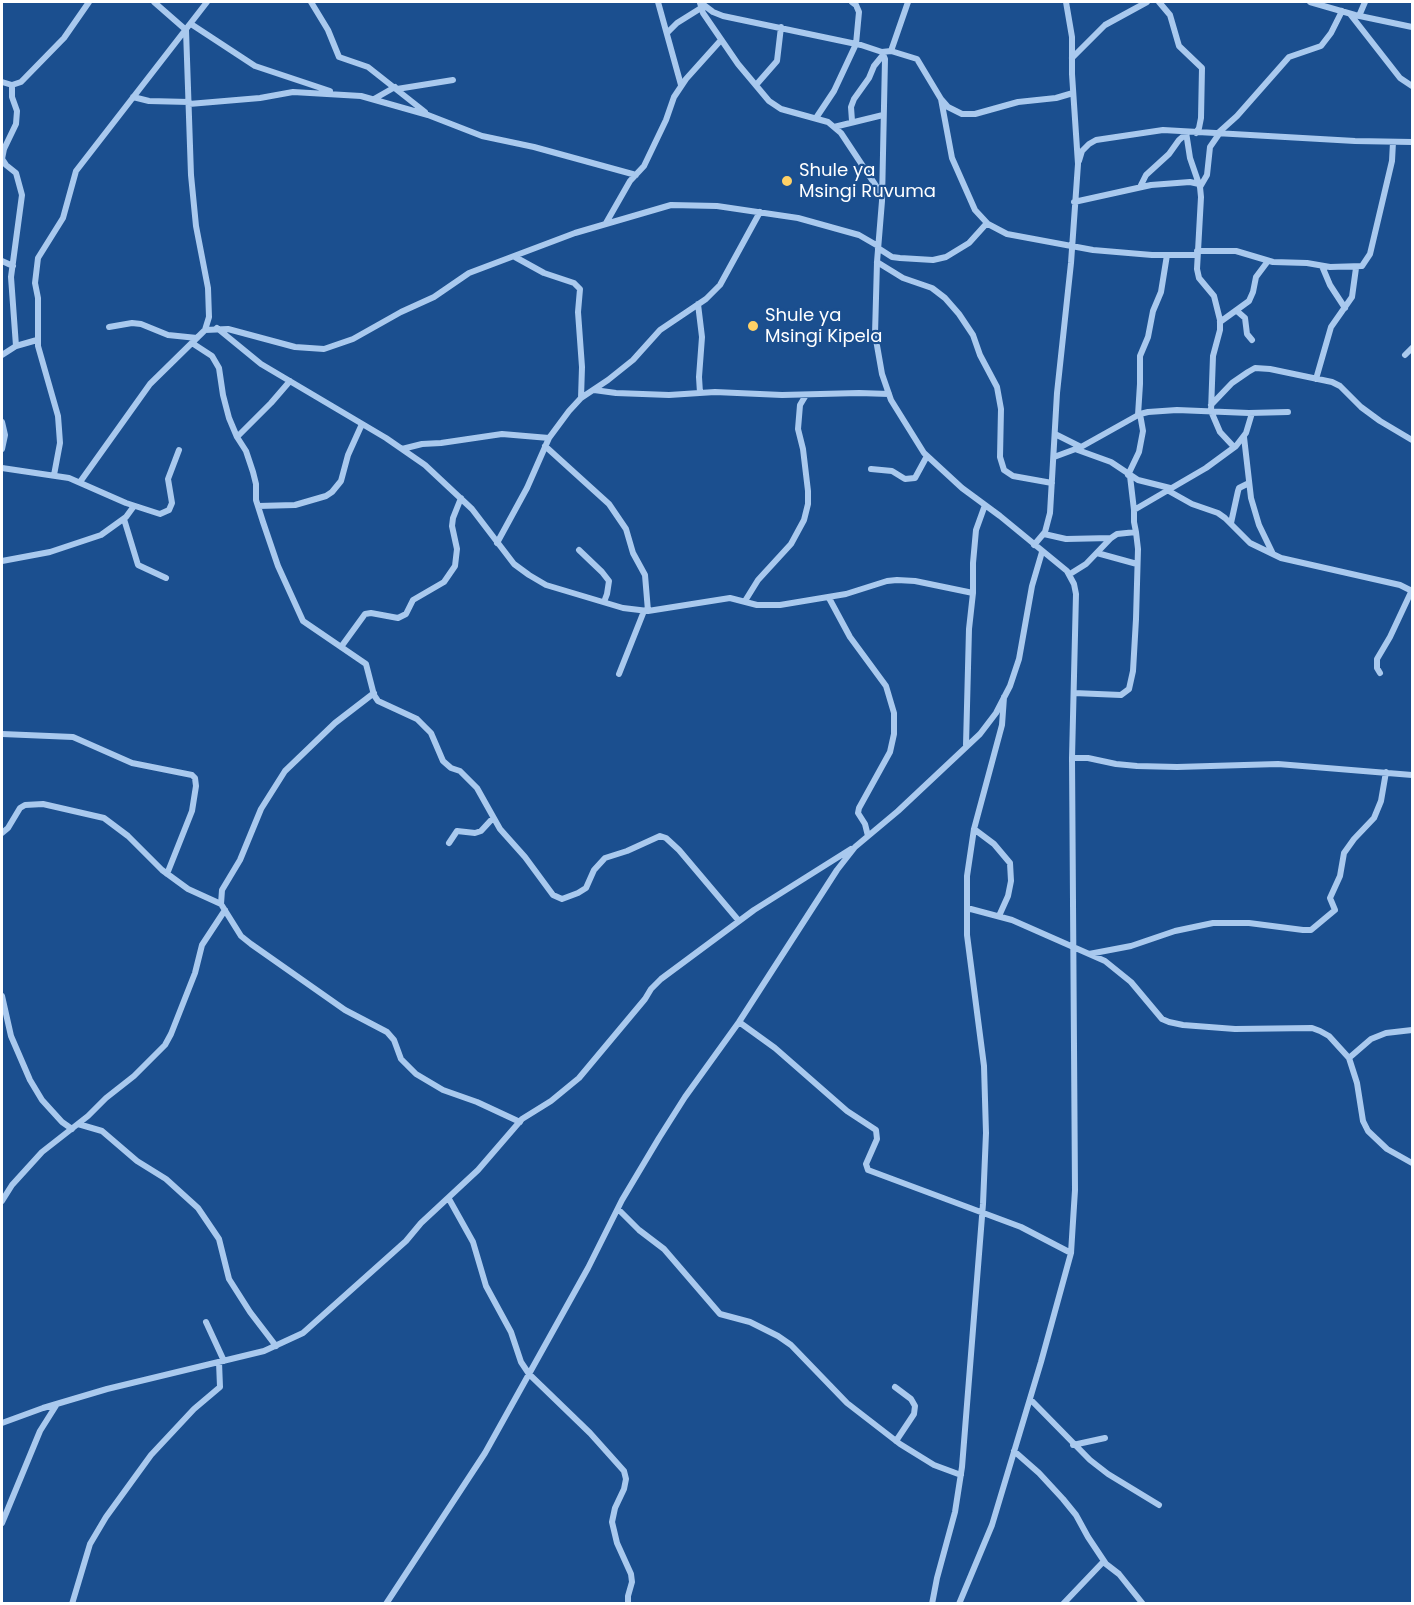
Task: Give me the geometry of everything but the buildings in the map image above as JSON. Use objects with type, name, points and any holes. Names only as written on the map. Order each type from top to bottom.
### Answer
[{"type":"street","points":[[2,82],[12,85],[21,82],[64,38],[89,2]]},
{"type":"street","points":[[80,482],[150,384],[205,330],[210,312],[208,288],[196,226],[191,175],[186,30],[154,2]]},
{"type":"street","points":[[54,475],[60,443],[59,423],[37,340],[38,298],[35,283],[39,258],[63,218],[76,171],[207,2]]},
{"type":"street","points":[[311,2],[328,30],[339,57],[368,68],[428,115]]},
{"type":"street","points":[[658,2],[681,85]]},
{"type":"street","points":[[816,118],[834,91],[856,44],[859,12],[852,2]]},
{"type":"street","points":[[891,51],[908,2]]},
{"type":"street","points":[[1034,545],[1044,534],[1050,513],[1078,164],[1072,37],[1066,2]]},
{"type":"street","points":[[1072,58],[1105,24],[1147,2]]},
{"type":"street","points":[[1159,2],[1170,15],[1179,46],[1202,68],[1202,118],[1196,133]]},
{"type":"street","points":[[1310,2],[1359,16],[1413,27]]},
{"type":"street","points":[[1200,186],[1207,175],[1210,147],[1218,134],[1289,57],[1321,46],[1331,33],[1338,2]]},
{"type":"street","points":[[1359,16],[1365,2]]},
{"type":"street","points":[[668,32],[700,3]]},
{"type":"street","points":[[700,3],[723,16],[856,44],[883,53],[891,51],[917,59],[948,107],[968,115],[1018,102],[1056,98],[1073,93]]},
{"type":"street","points":[[700,3],[721,40],[769,101],[781,109],[828,122],[841,133],[855,151],[882,195]]},
{"type":"street","points":[[1350,13],[1400,78],[1413,86]]},
{"type":"street","points":[[191,24],[255,66],[337,94]]},
{"type":"street","points":[[756,85],[777,61],[781,27]]},
{"type":"street","points":[[606,223],[644,166],[681,85],[721,40]]},
{"type":"street","points":[[883,53],[882,195],[875,334],[882,374],[889,394],[910,433],[927,456],[1070,574],[1076,594],[1072,758],[1075,1190],[1071,1253],[992,1525],[959,1604]]},
{"type":"street","points":[[852,121],[851,107],[854,99],[883,53]]},
{"type":"street","points":[[374,99],[396,88],[453,80]]},
{"type":"street","points":[[12,85],[16,121],[2,159],[16,173],[22,195],[13,266],[12,303],[16,346]]},
{"type":"street","points":[[133,97],[149,101],[189,103],[257,99],[293,92],[374,99],[428,115],[482,136],[534,147],[636,175]]},
{"type":"street","points":[[941,99],[952,158],[975,210],[987,223],[1006,234],[1093,250],[1167,255],[1236,251],[1268,261],[1356,268],[1362,266],[1370,254],[1392,161],[1393,142]]},
{"type":"street","points":[[834,127],[883,115]]},
{"type":"street","points":[[1078,164],[1082,151],[1096,140],[1156,130],[1413,142]]},
{"type":"street","points":[[1186,133],[1190,158],[1200,186],[1197,269],[1199,278],[1214,296],[1218,305],[1220,322],[1213,356],[1211,408],[1220,432],[1234,447]]},
{"type":"street","points":[[1140,187],[1146,176],[1169,154],[1186,133]]},
{"type":"street","points":[[1074,202],[1140,187],[1175,183],[1200,186]]},
{"type":"street","points":[[205,330],[219,328],[251,334],[295,347],[324,349],[353,339],[401,312],[434,297],[470,273],[575,232],[671,205],[717,206],[798,218],[834,226],[868,239],[892,256],[933,260],[946,257],[969,243],[987,223]]},
{"type":"street","points":[[497,543],[527,488],[549,438],[569,411],[581,398],[634,359],[660,330],[698,304],[720,285],[760,212]]},
{"type":"street","points":[[1074,693],[1121,696],[1129,689],[1134,657],[1137,564],[1134,510],[1129,476],[1139,452],[1143,431],[1139,415],[1141,350],[1148,337],[1153,311],[1161,292],[1167,255]]},
{"type":"street","points":[[515,257],[543,273],[574,283],[580,289],[578,312],[582,367],[581,398]]},
{"type":"street","points":[[2,261],[13,266]]},
{"type":"street","points":[[1220,322],[1252,297],[1256,277],[1268,261]]},
{"type":"street","points":[[877,262],[903,278],[932,288],[945,298],[959,314],[973,335],[999,393],[1000,457],[1004,470],[1013,476],[1052,483]]},
{"type":"street","points":[[1322,266],[1330,285],[1345,308]]},
{"type":"street","points":[[1316,379],[1331,327],[1352,297],[1356,268]]},
{"type":"street","points":[[698,304],[702,337],[700,393]]},
{"type":"street","points":[[1237,311],[1245,318],[1247,334],[1252,340]]},
{"type":"street","points":[[210,312],[219,328],[261,364],[362,424],[425,465],[472,509],[514,564],[546,585],[629,609],[646,611],[730,598],[765,606],[829,598],[897,580],[915,581],[973,593]]},
{"type":"street","points":[[109,327],[132,323],[141,324],[168,335],[195,340],[212,356],[217,363],[229,418],[246,451],[253,472],[258,506],[278,566],[303,621],[366,664],[378,701],[417,719],[431,734],[443,761],[469,779],[479,791],[493,818],[550,891],[558,898],[572,896],[586,888],[597,866],[605,858],[660,836],[666,838],[679,850],[739,921]]},
{"type":"street","points":[[2,355],[16,346],[37,340]]},
{"type":"street","points":[[1405,356],[1413,348]]},
{"type":"street","points":[[1211,408],[1232,383],[1256,368],[1332,382],[1340,386],[1370,414],[1413,440]]},
{"type":"street","points":[[237,437],[290,381]]},
{"type":"street","points":[[594,390],[616,393],[889,394]]},
{"type":"street","points":[[745,601],[758,580],[791,544],[804,520],[808,491],[798,429],[800,405],[806,395]]},
{"type":"street","points":[[1054,457],[1078,448],[1139,415],[1156,411],[1211,408],[1252,413],[1288,412]]},
{"type":"street","points":[[1134,510],[1206,468],[1234,447],[1244,436],[1252,413]]},
{"type":"street","points":[[2,422],[6,435],[2,449]]},
{"type":"street","points":[[258,506],[295,505],[332,492],[340,481],[348,455],[362,424]]},
{"type":"street","points":[[402,449],[422,444],[502,434],[549,438]]},
{"type":"street","points":[[1055,434],[1078,448],[1111,462],[1129,476],[1147,484],[1169,489],[1192,504],[1218,513],[1250,543],[1273,554],[1293,562],[1400,585],[1412,590],[1377,659],[1377,668],[1380,673]]},
{"type":"street","points":[[1244,436],[1249,483],[1259,525],[1273,554]]},
{"type":"street","points":[[545,446],[609,504],[626,529],[633,553],[645,575],[646,611],[619,674]]},
{"type":"street","points":[[2,468],[54,475],[80,482],[134,506],[160,514],[169,510],[172,503],[168,479],[179,450]]},
{"type":"street","points":[[871,469],[892,471],[905,478],[915,478],[927,456]]},
{"type":"street","points":[[1231,524],[1239,488],[1249,483]]},
{"type":"street","points":[[341,647],[365,614],[398,618],[406,614],[413,600],[444,582],[455,566],[457,549],[452,526],[461,498]]},
{"type":"street","points":[[966,745],[973,563],[976,530],[985,505]]},
{"type":"street","points":[[2,561],[32,557],[101,535],[124,519],[134,506]]},
{"type":"street","points":[[124,519],[138,565],[166,578]]},
{"type":"street","points":[[1070,574],[1086,564],[1117,534],[1136,532]]},
{"type":"street","points":[[1044,534],[1066,539],[1111,538]]},
{"type":"street","points":[[579,550],[609,581],[608,594],[604,602]]},
{"type":"street","points":[[2,1423],[107,1389],[264,1351],[303,1333],[398,1248],[483,1166],[520,1122],[579,1078],[661,979],[739,921],[855,847],[898,811],[986,726],[1004,697],[1018,659],[1032,586],[1042,552]]},
{"type":"street","points":[[1097,553],[1137,564]]},
{"type":"street","points":[[829,598],[850,637],[886,686],[894,713],[894,734],[890,752],[859,808],[858,813],[865,824],[868,836]]},
{"type":"street","points":[[374,693],[336,723],[285,771],[261,809],[240,860],[222,890],[223,907],[241,936],[251,944],[345,1010],[387,1032],[402,1060],[416,1074],[443,1090],[477,1102],[520,1122]]},
{"type":"street","points":[[932,1604],[953,1520],[961,1476],[982,1214],[986,1133],[984,1066],[969,949],[967,908],[969,852],[1002,724],[1004,697]]},
{"type":"street","points":[[2,734],[69,736],[88,742],[132,763],[195,778],[192,811],[167,874]]},
{"type":"street","points":[[1072,758],[1088,758],[1137,766],[1278,764],[1413,775]]},
{"type":"street","points":[[1089,954],[1131,946],[1175,931],[1212,923],[1249,923],[1311,930],[1335,910],[1330,898],[1340,876],[1344,853],[1374,818],[1381,801],[1386,772]]},
{"type":"street","points":[[2,833],[8,828],[20,808],[25,805],[43,804],[104,818],[115,824],[167,874],[188,889],[223,907]]},
{"type":"street","points":[[449,843],[457,831],[476,833],[481,831],[493,818]]},
{"type":"street","points":[[974,829],[990,840],[1010,863],[1011,881],[999,916]]},
{"type":"street","points":[[386,1604],[439,1520],[469,1479],[594,1258],[636,1175],[685,1097],[739,1022],[837,870],[855,847]]},
{"type":"street","points":[[2,1201],[12,1185],[42,1152],[134,1076],[165,1045],[192,979],[202,945],[223,907]]},
{"type":"street","points":[[967,908],[1012,920],[1089,954],[1120,972],[1162,1019],[1169,1022],[1235,1029],[1312,1028],[1329,1036],[1349,1058],[1357,1083],[1365,1126],[1387,1149],[1413,1163]]},
{"type":"street","points":[[2,996],[11,1036],[30,1080],[42,1100],[62,1122],[75,1127],[102,1131],[137,1161],[166,1179],[198,1208],[219,1239],[229,1279],[276,1346]]},
{"type":"street","points":[[739,1022],[775,1047],[819,1089],[876,1130],[877,1138],[866,1164],[868,1170],[1021,1227],[1071,1253]]},
{"type":"street","points":[[1349,1058],[1371,1039],[1386,1033],[1413,1030]]},
{"type":"street","points":[[448,1198],[473,1242],[486,1286],[511,1332],[518,1357],[529,1374],[590,1433],[624,1471],[626,1479],[624,1489],[615,1508],[612,1522],[617,1543],[631,1574],[632,1582],[626,1602]]},
{"type":"street","points":[[618,1209],[639,1230],[664,1249],[720,1314],[750,1322],[785,1341],[847,1403],[896,1441],[913,1454],[961,1476]]},
{"type":"street","points":[[72,1604],[90,1544],[106,1517],[151,1455],[194,1409],[220,1386],[221,1362],[206,1322]]},
{"type":"street","points":[[895,1387],[911,1399],[915,1406],[914,1414],[896,1441]]},
{"type":"street","points":[[1029,1399],[1073,1445],[1108,1474],[1159,1505]]},
{"type":"street","points":[[2,1523],[40,1431],[57,1404]]},
{"type":"street","points":[[1073,1445],[1106,1438]]},
{"type":"street","points":[[1014,1451],[1039,1473],[1076,1515],[1104,1562],[1119,1574],[1143,1604]]},
{"type":"street","points":[[1063,1604],[1104,1562]]},
{"type":"place","name":"Shule ya Msingi Ruvuma","points":[[787,181]]},
{"type":"place","name":"Shule ya Msingi Kipela","points":[[753,326]]}]
